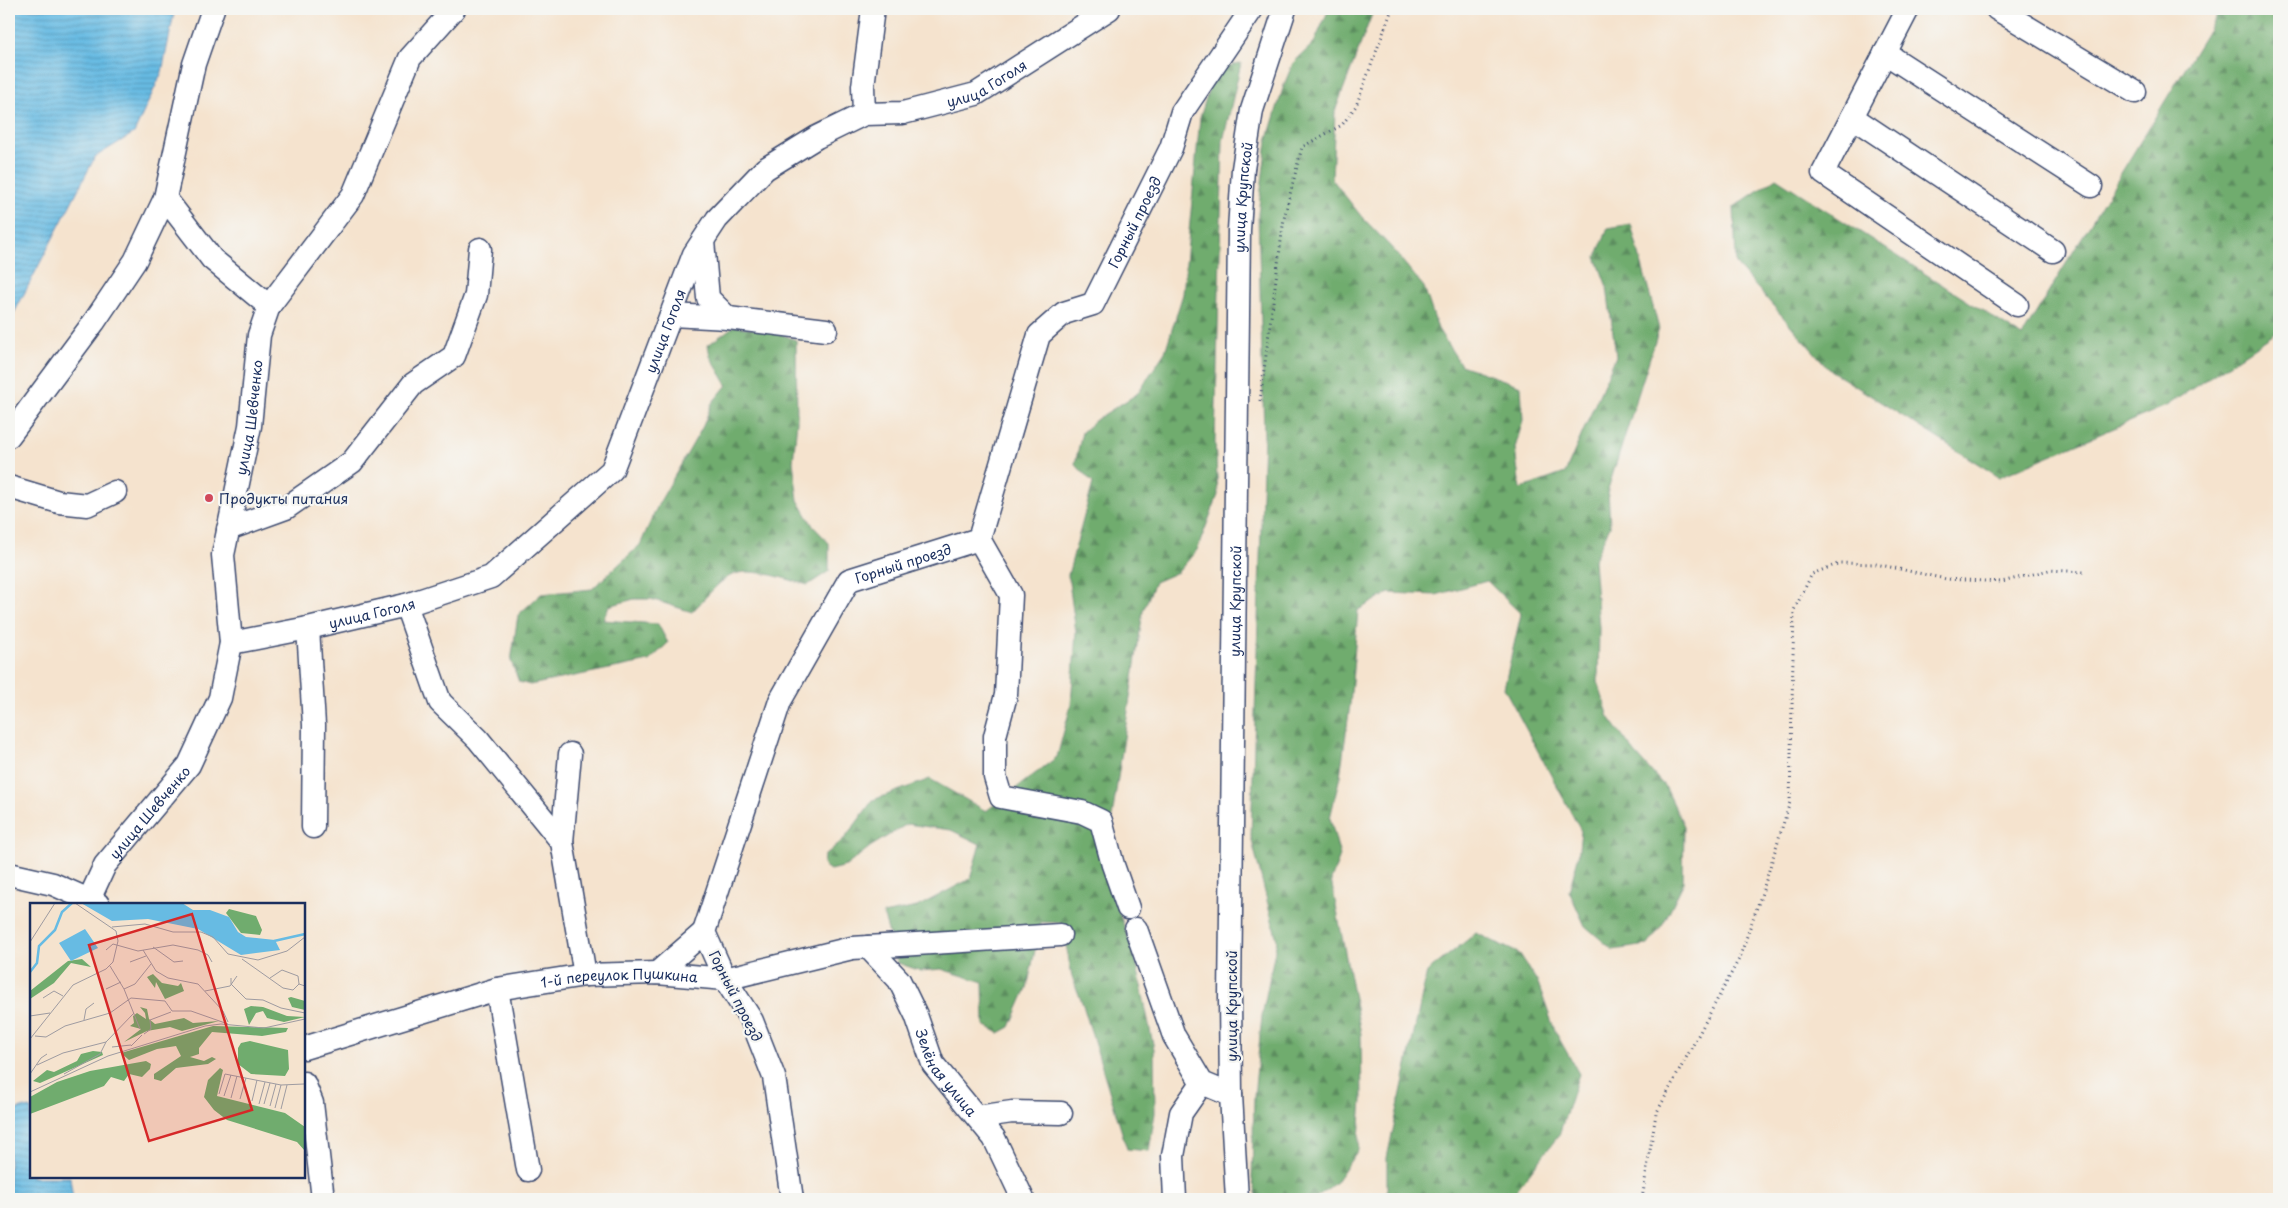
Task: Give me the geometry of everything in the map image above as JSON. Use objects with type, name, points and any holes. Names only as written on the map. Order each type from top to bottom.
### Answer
[{"type":"street","points":[[9,436],[94,322],[134,261],[165,198],[194,64],[213,9]]},
{"type":"street","name":"улица Шевченко","points":[[91,903],[105,866],[189,765],[220,698],[231,643],[223,556],[250,426],[259,335],[269,306],[353,195],[410,58],[454,9]]},
{"type":"street","points":[[864,114],[863,86],[873,9]]},
{"type":"street","name":"улица Гоголя","points":[[231,643],[308,628],[406,605],[491,577],[612,470],[694,254],[717,219],[765,169],[818,137],[864,114],[903,113],[976,94],[1109,9]]},
{"type":"street","name":"Горный проезд","points":[[792,1199],[774,1078],[752,1021],[725,979],[704,932],[780,701],[849,580],[979,539],[1039,335],[1064,313],[1093,304],[1171,148],[1182,112],[1252,9]]},
{"type":"street","name":"улица Крупской","points":[[1237,1199],[1231,1095],[1239,230],[1243,169],[1252,110],[1284,9]]},
{"type":"street","points":[[1908,9],[1823,173],[2017,305]]},
{"type":"street","points":[[1997,9],[2135,92]]},
{"type":"street","points":[[1885,53],[2091,186]]},
{"type":"street","points":[[1852,117],[2053,251]]},
{"type":"street","points":[[165,198],[212,259],[269,306]]},
{"type":"street","points":[[702,241],[708,298],[728,318]]},
{"type":"street","points":[[228,529],[286,508],[352,462],[413,384],[454,356],[476,295],[480,249]]},
{"type":"street","points":[[671,315],[728,318],[826,330]]},
{"type":"street","points":[[9,486],[59,502],[87,505],[115,492]]},
{"type":"street","points":[[979,539],[1011,595],[1006,694],[995,736],[995,776],[1001,797],[1082,812],[1101,821],[1113,865],[1128,908]]},
{"type":"street","points":[[406,605],[440,702],[478,739],[562,842]]},
{"type":"street","points":[[308,628],[314,725],[313,828]]},
{"type":"street","points":[[570,754],[562,842],[585,975]]},
{"type":"street","points":[[9,874],[53,884],[91,903]]},
{"type":"street","points":[[1136,930],[1174,1036],[1202,1083],[1231,1095]]},
{"type":"street","points":[[657,973],[704,932]]},
{"type":"street","name":"1-й переулок Пушкина","points":[[305,1048],[497,989],[585,975],[657,973],[725,979],[826,954],[868,947],[1060,935]]},
{"type":"street","name":"Зелёная улица","points":[[868,947],[899,980],[916,1015],[933,1064],[994,1138],[1023,1199]]},
{"type":"street","points":[[497,989],[528,1170]]},
{"type":"street","points":[[1175,1199],[1173,1156],[1181,1113],[1202,1083]]},
{"type":"street","points":[[305,1086],[312,1103],[323,1199]]},
{"type":"street","points":[[977,1117],[1012,1112],[1061,1113]]},
{"type":"path","points":[[1260,403],[1284,218],[1302,147],[1342,125],[1356,106],[1392,9]]},
{"type":"path","points":[[1642,1199],[1656,1114],[1739,959],[1790,802],[1794,610],[1812,574],[1840,563],[1876,564],[1946,579],[2002,582],[2049,570],[2084,572]]},
{"type":"green space","points":[[1329,9],[1374,9],[1335,111],[1332,179],[1361,216],[1390,246],[1424,287],[1438,329],[1461,365],[1521,386],[1523,420],[1515,448],[1520,489],[1565,473],[1616,356],[1607,287],[1596,257],[1608,228],[1631,224],[1659,329],[1608,489],[1610,526],[1594,560],[1599,628],[1598,683],[1609,717],[1635,753],[1666,788],[1684,826],[1683,884],[1664,922],[1648,945],[1613,950],[1585,926],[1569,891],[1578,858],[1581,831],[1504,688],[1521,614],[1487,581],[1436,595],[1389,593],[1358,610],[1350,705],[1340,776],[1330,818],[1340,856],[1331,880],[1361,1034],[1362,1100],[1358,1150],[1335,1183],[1314,1199],[1258,1199],[1252,1179],[1254,1097],[1262,1016],[1277,940],[1251,837],[1264,435],[1258,214],[1267,141],[1284,85],[1293,63],[1314,43]]},
{"type":"green space","points":[[2221,9],[2279,9],[2279,331],[2166,406],[1999,477],[1830,370],[1736,264],[1734,207],[1776,178],[2022,336]]},
{"type":"green space","points":[[1241,63],[1223,141],[1215,442],[1218,495],[1197,550],[1178,572],[1155,582],[1143,611],[1104,871],[1135,956],[1154,1049],[1155,1113],[1149,1151],[1127,1149],[1083,1005],[1072,977],[1062,923],[1041,922],[1027,988],[1010,1027],[999,1033],[984,1025],[983,982],[941,969],[921,971],[898,963],[883,914],[917,907],[970,879],[980,844],[951,830],[907,824],[870,847],[846,866],[830,870],[823,865],[824,856],[846,837],[873,800],[930,779],[986,811],[1057,757],[1071,705],[1076,632],[1068,575],[1093,483],[1075,464],[1082,432],[1097,419],[1137,394],[1165,352],[1183,294],[1200,118],[1209,88],[1221,68]]},
{"type":"green space","points":[[734,326],[778,333],[796,340],[797,421],[793,462],[798,500],[813,526],[829,543],[829,571],[808,585],[760,573],[750,572],[732,575],[716,587],[692,612],[651,599],[634,599],[609,606],[603,620],[658,624],[668,643],[649,661],[530,685],[519,682],[511,661],[518,615],[541,594],[592,589],[640,545],[658,505],[703,426],[712,403],[727,385],[710,356],[708,345]]},
{"type":"green space","points":[[1476,933],[1520,954],[1538,983],[1555,1031],[1579,1074],[1559,1135],[1511,1197],[1513,1199],[1387,1199],[1387,1158],[1427,972]]},
{"type":"water","points":[[9,9],[175,9],[162,72],[134,133],[95,157],[9,323]]},
{"type":"water","points":[[25,1107],[30,1109],[30,1178],[70,1178],[73,1199],[9,1199],[9,1112]]},
{"type":"place","name":"Продукты питания","points":[[209,498]]}]
